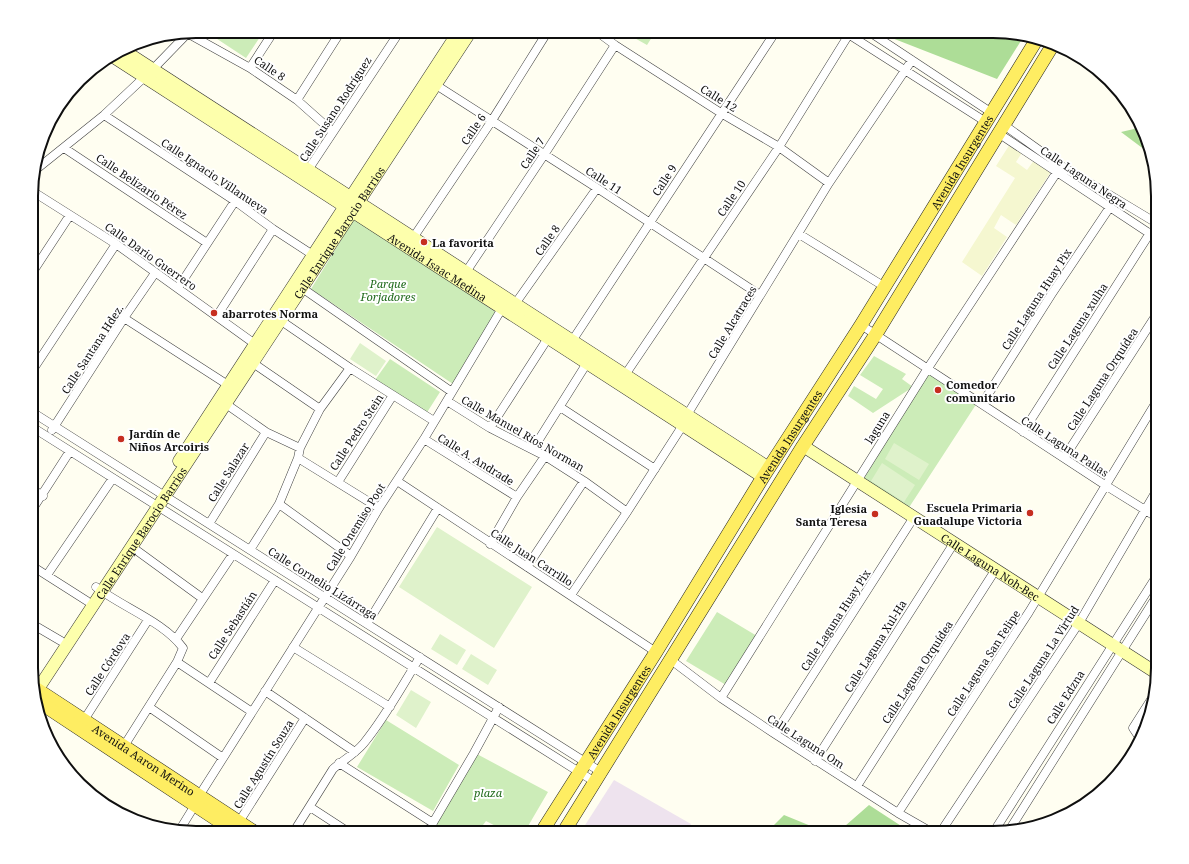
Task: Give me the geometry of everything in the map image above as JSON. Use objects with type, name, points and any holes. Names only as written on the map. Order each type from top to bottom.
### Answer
[{"type":"main road","name":"Avenida Insurgentes","points":[[545,826],[861,324],[1034,43]]},
{"type":"main road","points":[[1037,44],[1047,54]]},
{"type":"main road","name":"Avenida Insurgentes","points":[[567,826],[733,559],[876,334],[1050,49]]},
{"type":"main road","points":[[718,550],[733,559]]},
{"type":"main road","name":"Avenida Aaron Merino","points":[[40,695],[84,720],[124,746],[198,800]]},
{"type":"main road","name":"Avenida Aaron Merino","points":[[40,695],[237,826]]},
{"type":"street","points":[[41,166],[104,115],[149,73],[183,38]]},
{"type":"street","name":"Calle 8","points":[[197,38],[250,68],[297,100],[333,132]]},
{"type":"street","points":[[250,68],[269,38]]},
{"type":"street","points":[[297,100],[337,38]]},
{"type":"street","name":"Calle Susano Rodríguez","points":[[306,175],[395,38]]},
{"type":"street","name":"Calle Enrique Barocio Barrios","points":[[162,494],[228,385],[255,344],[302,288],[455,38]]},
{"type":"street","name":"Calle Enrique Barocio Barrios","points":[[38,684],[155,504],[226,404],[253,363],[313,255],[352,204],[436,85],[466,38]]},
{"type":"street","name":"Calle 6","points":[[413,238],[491,122],[544,38]]},
{"type":"street","name":"Calle 12","points":[[606,38],[721,113],[779,147],[829,183]]},
{"type":"street","name":"Calle 9","points":[[572,341],[771,38]]},
{"type":"street","name":"Calle 10","points":[[625,375],[779,147],[845,38]]},
{"type":"street","points":[[858,38],[905,70],[989,117]]},
{"type":"street","points":[[879,38],[912,60],[989,117]]},
{"type":"street","name":"Calle 7","points":[[466,272],[615,45]]},
{"type":"street","name":"Avenida Isaac Medina","points":[[127,54],[149,73],[256,143],[508,304],[572,341],[625,375],[685,420]]},
{"type":"street","name":"Avenida Isaac Medina","points":[[118,59],[149,73]]},
{"type":"street","name":"Calle Alcatraces","points":[[571,596],[628,512],[655,469],[829,183],[912,60]]},
{"type":"street","name":"Calle 11","points":[[436,85],[760,295]]},
{"type":"street","name":"Calle Ignacio Villanueva","points":[[104,115],[236,201],[273,229],[313,255]]},
{"type":"street","name":"Calle Laguna Negra","points":[[1001,129],[1057,172],[1150,234]]},
{"type":"street","name":"Calle Laguna Negra","points":[[1001,129],[1151,220]]},
{"type":"street","name":"Calle Belizario Pérez","points":[[64,148],[207,243]]},
{"type":"street","name":"laguna","points":[[721,698],[928,368],[1057,172]]},
{"type":"street","name":"Calle 8","points":[[508,304],[597,188]]},
{"type":"street","name":"Calle Dario Guerrero","points":[[38,194],[116,244],[255,344]]},
{"type":"street","points":[[178,288],[236,201]]},
{"type":"street","name":"Avenida Isaac Medina","points":[[352,204],[413,238],[466,272],[508,304],[548,338],[587,363],[685,420],[766,473]]},
{"type":"street","name":"Calle Laguna Huay Pix","points":[[982,404],[1051,295],[1110,207]]},
{"type":"street","points":[[38,264],[70,215]]},
{"type":"street","points":[[217,316],[273,229]]},
{"type":"street","points":[[799,234],[884,287]]},
{"type":"street","name":"Calle Laguna xulha","points":[[1023,432],[1150,234]]},
{"type":"street","points":[[38,362],[116,244]]},
{"type":"street","name":"Calle Santana Hdez.","points":[[48,437],[124,318],[155,273]]},
{"type":"street","name":"Calle Manuel Ríos Norman","points":[[302,288],[452,392]]},
{"type":"street","name":"Calle Onemiso Poot","points":[[182,826],[265,691],[351,556],[379,508],[397,482],[508,304]]},
{"type":"street","points":[[124,318],[228,385]]},
{"type":"street","points":[[277,318],[350,368],[434,421]]},
{"type":"street","name":"Calle Laguna Orquídea","points":[[1064,458],[1151,323]]},
{"type":"street","name":"Calle Laguna Pailas","points":[[861,324],[1023,432],[1151,514]]},
{"type":"street","points":[[490,428],[548,338]]},
{"type":"street","points":[[253,363],[320,410]]},
{"type":"street","points":[[533,449],[587,363]]},
{"type":"street","points":[[250,550],[278,504],[298,458],[300,448],[320,410],[350,368]]},
{"type":"street","name":"Calle Pedro Stein","points":[[338,482],[393,395]]},
{"type":"street","name":"Calle Manuel Ríos Norman","points":[[447,401],[490,428],[545,456],[628,512]]},
{"type":"street","points":[[226,404],[266,432],[300,448]]},
{"type":"street","points":[[560,407],[655,469]]},
{"type":"street","name":"Calle Laguna San Felipe","points":[[898,813],[993,669],[1151,410]]},
{"type":"street","name":"Calle Cornelio Lizárraga","points":[[38,416],[499,707],[598,777]]},
{"type":"street","name":"Calle Cornelio Lizárraga","points":[[38,431],[494,718],[583,767],[598,777]]},
{"type":"street","name":"Calle Salazar","points":[[209,524],[266,432]]},
{"type":"street","name":"Calle A. Andrade","points":[[424,439],[517,497]]},
{"type":"street","name":"Calle Laguna Noh-Bec","points":[[804,446],[1151,670]]},
{"type":"street","points":[[38,502],[70,451]]},
{"type":"street","points":[[490,544],[517,497],[545,456]]},
{"type":"street","points":[[298,458],[379,508]]},
{"type":"street","points":[[47,576],[113,478]]},
{"type":"street","points":[[527,567],[584,481]]},
{"type":"street","name":"Calle Juan Carrillo","points":[[397,482],[656,652]]},
{"type":"street","points":[[38,493],[43,496]]},
{"type":"street","name":"Calle Laguna La Virtud","points":[[945,826],[1079,623],[1151,498]]},
{"type":"street","name":"Calle Enrique Barocio Barrios","points":[[38,683],[61,641],[87,601],[99,589],[132,547],[155,504]]},
{"type":"street","points":[[278,504],[351,556]]},
{"type":"street","points":[[367,624],[438,508]]},
{"type":"street","name":"Calle Laguna Huay Pix","points":[[775,734],[914,517]]},
{"type":"street","name":"Calle Laguna Xul-Ha","points":[[815,761],[954,542]]},
{"type":"street","points":[[132,547],[202,598]]},
{"type":"street","points":[[176,639],[202,598],[233,554]]},
{"type":"street","name":"Calle Laguna Orquídea","points":[[857,786],[996,569]]},
{"type":"street","points":[[38,570],[87,601]]},
{"type":"street","name":"Calle Sebastián","points":[[209,682],[275,580]]},
{"type":"street","name":"Calle Edzna","points":[[1012,825],[1098,690],[1117,648],[1151,587]]},
{"type":"street","points":[[99,589],[176,639],[182,648],[177,662],[124,746]]},
{"type":"street","name":"Calle Edzna","points":[[997,826],[1087,684],[1151,603]]},
{"type":"street","name":"Calle Córdova","points":[[84,720],[148,620]]},
{"type":"street","points":[[38,628],[61,641]]},
{"type":"street","points":[[293,647],[390,707]]},
{"type":"street","points":[[298,826],[333,769],[364,744],[390,707],[420,657]]},
{"type":"street","name":"Calle Laguna Om","points":[[670,660],[721,698],[815,761],[921,826]]},
{"type":"street","points":[[177,662],[252,712]]},
{"type":"street","points":[[1087,684],[1098,690]]},
{"type":"street","points":[[265,691],[355,752]]},
{"type":"street","points":[[1137,734],[1132,728],[1147,706]]},
{"type":"street","points":[[149,707],[224,758]]},
{"type":"street","points":[[431,826],[499,707]]},
{"type":"street","name":"Calle Agustín Souza","points":[[239,826],[305,718]]},
{"type":"street","points":[[339,764],[433,823]]},
{"type":"street","points":[[310,807],[339,826]]},
{"type":"shaded area","points":[[614,780],[691,824],[690,826],[584,826]]},
{"type":"green space","points":[[216,38],[259,38],[246,58]]},
{"type":"green space","points":[[634,38],[652,38],[647,45]]},
{"type":"green space","points":[[892,38],[1004,38],[1021,40],[997,79]]},
{"type":"green space","points":[[1136,128],[1144,150],[1121,132]]},
{"type":"green space","points":[[1010,144],[1023,151],[1016,162],[1027,170],[1035,159],[1052,170],[1016,225],[1001,215],[994,228],[1007,237],[982,276],[962,262],[1015,178],[996,166]]},
{"type":"green space","name":"Parque Forjadores","points":[[356,216],[497,313],[453,384],[311,289]]},
{"type":"green space","points":[[360,343],[386,361],[376,376],[350,359]]},
{"type":"green space","points":[[874,356],[906,374],[902,379],[913,387],[873,413],[848,396],[854,386],[876,399],[883,389],[860,375]]},
{"type":"green space","points":[[390,359],[440,392],[426,414],[375,380]]},
{"type":"green space","points":[[928,370],[977,403],[908,509],[862,482]]},
{"type":"green space","points":[[894,443],[929,464],[919,480],[885,459]]},
{"type":"green space","points":[[882,463],[915,485],[904,502],[871,481]]},
{"type":"green space","points":[[437,527],[532,587],[494,648],[399,587]]},
{"type":"green space","points":[[717,612],[757,636],[726,685],[686,661]]},
{"type":"green space","points":[[440,634],[466,650],[457,665],[431,649]]},
{"type":"green space","points":[[471,654],[497,670],[488,685],[462,669]]},
{"type":"green space","points":[[411,690],[431,702],[416,728],[396,715]]},
{"type":"green space","points":[[386,720],[459,765],[433,811],[357,767]]},
{"type":"green space","name":"plaza","points":[[475,753],[548,792],[528,826],[496,826],[486,821],[482,826],[436,826]]},
{"type":"green space","points":[[869,805],[901,826],[845,826]]},
{"type":"green space","points":[[784,815],[811,826],[773,826]]},
{"type":"place","name":"La favorita","points":[[424,242]]},
{"type":"place","name":"abarrotes Norma","points":[[214,313]]},
{"type":"place","name":"Comedor comunitario","points":[[938,390]]},
{"type":"place","name":"Jardín de Niños Arcoiris","points":[[121,439]]},
{"type":"place","name":"Escuela Primaria Guadalupe Victoria","points":[[1030,513]]},
{"type":"place","name":"Iglesia Santa Teresa","points":[[875,514]]}]
